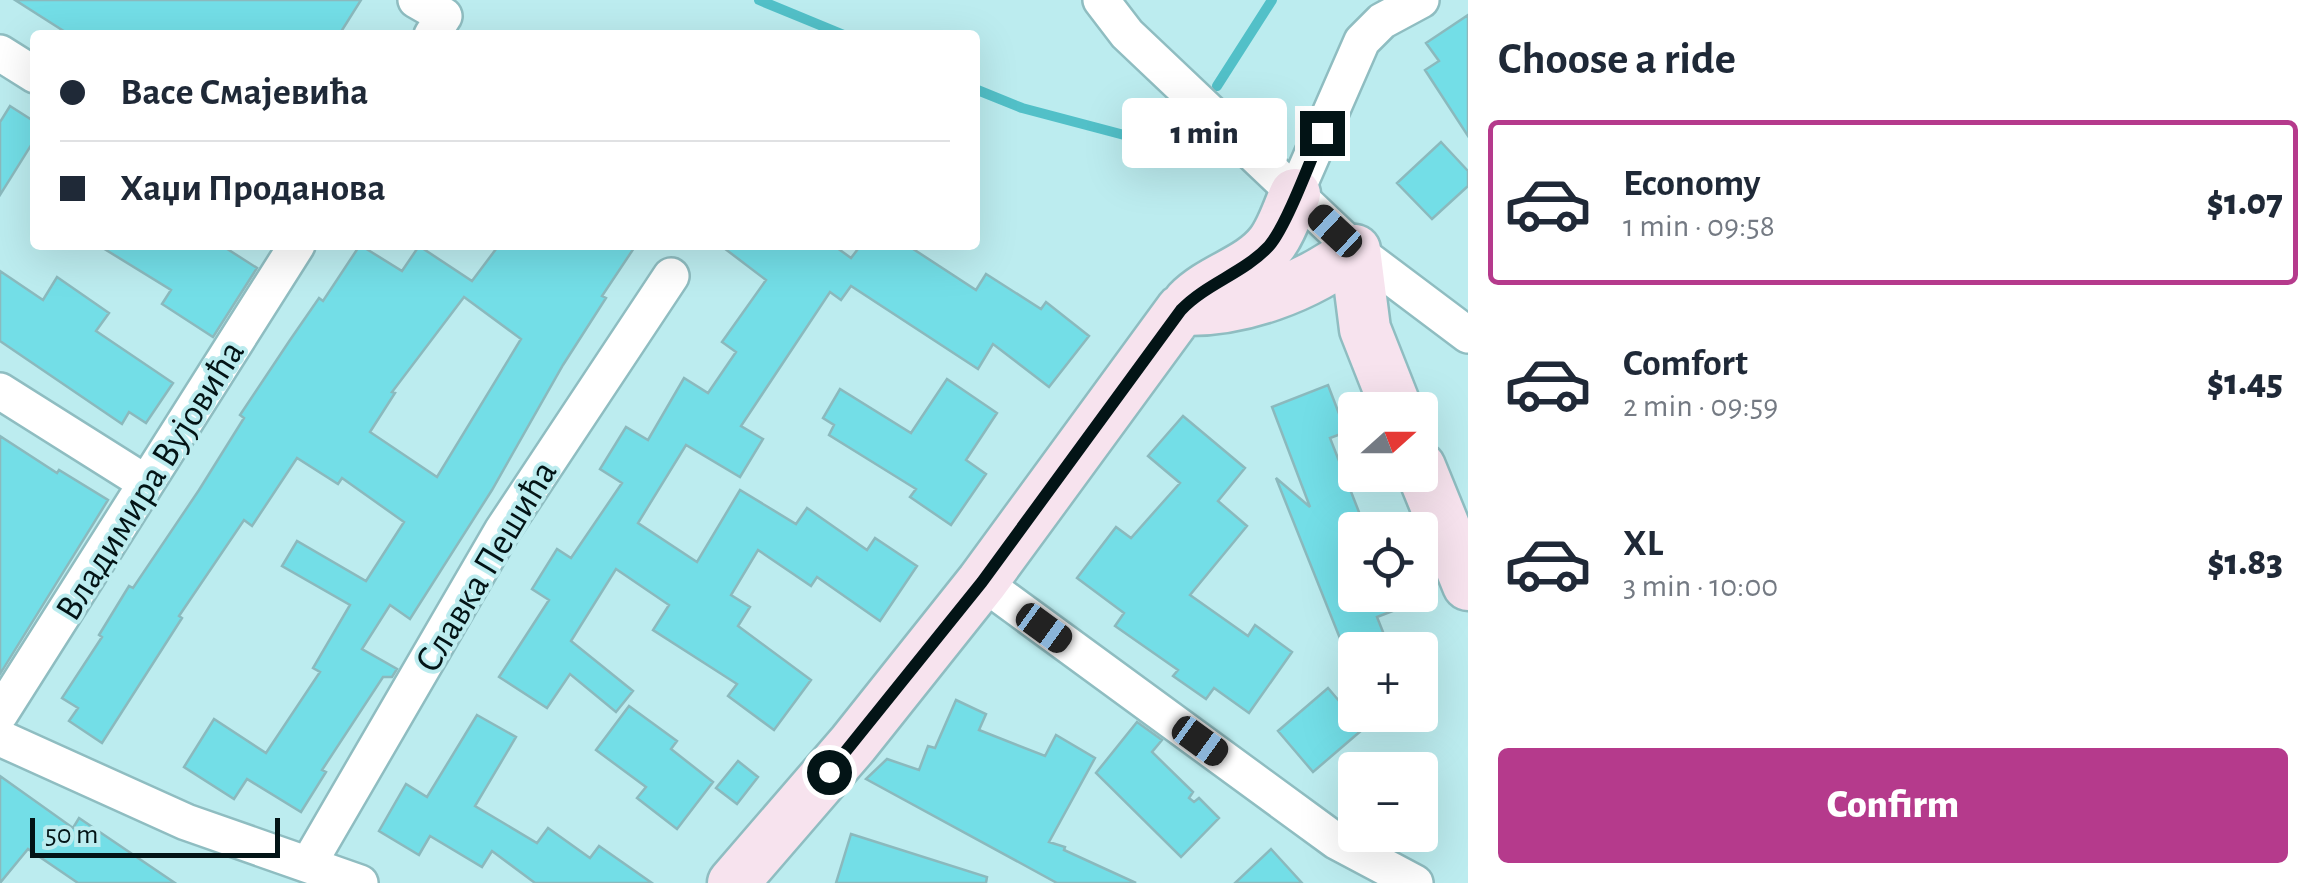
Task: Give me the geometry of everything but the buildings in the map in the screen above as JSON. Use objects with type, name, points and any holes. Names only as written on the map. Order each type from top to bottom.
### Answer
[{"type":"street","points":[[1102,0],[1127,34],[1355,250],[1468,335]]},
{"type":"street","points":[[733,883],[853,744],[982,582],[1181,310],[1199,292],[1272,243],[1362,41],[1382,21],[1421,0]]},
{"type":"street","points":[[0,52],[30,72]]},
{"type":"street","name":"Владимира Вујовића","points":[[0,714],[294,250]]},
{"type":"street","points":[[1181,310],[1209,311],[1312,279],[1355,250]]},
{"type":"street","points":[[1355,250],[1365,328],[1390,392]]},
{"type":"street","name":"Славка Пешића","points":[[309,863],[502,532],[670,276]]},
{"type":"street","points":[[0,391],[146,484]]},
{"type":"street","points":[[1430,492],[1468,586]]},
{"type":"street","points":[[982,582],[1336,841],[1415,883]]},
{"type":"street","points":[[0,738],[186,822],[360,883]]},
{"type":"waterway","points":[[759,0],[832,30]]},
{"type":"waterway","points":[[1217,86],[1272,0]]},
{"type":"waterway","points":[[980,91],[1022,108],[1128,136],[1165,129]]},
{"type":"route","points":[[829,772],[982,582],[1181,310],[1199,292],[1272,243],[1322,133]]}]
